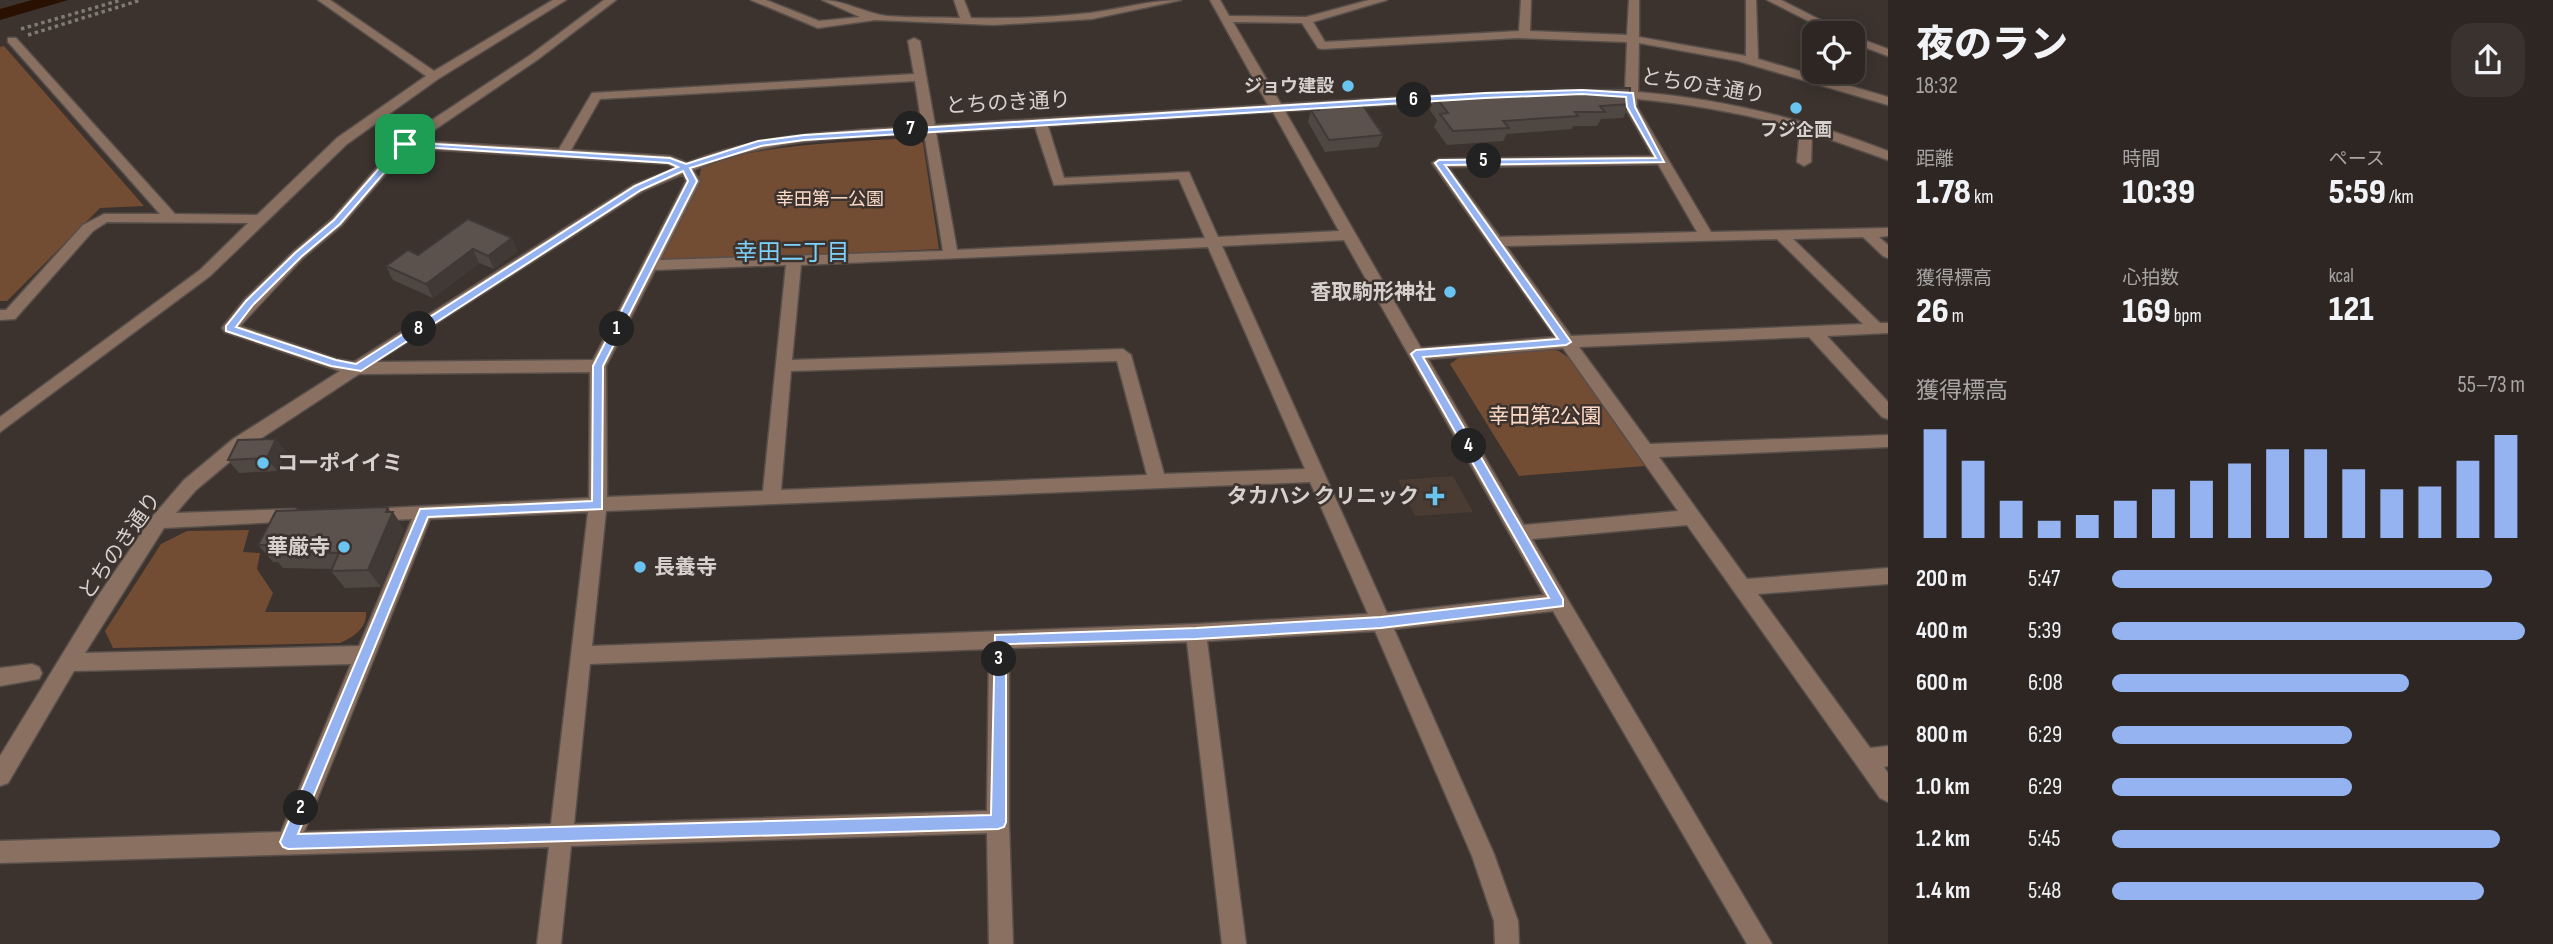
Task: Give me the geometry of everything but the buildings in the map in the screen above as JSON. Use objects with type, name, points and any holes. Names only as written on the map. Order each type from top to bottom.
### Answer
[{"type":"street","points":[[323,0],[434,76]]},
{"type":"street","points":[[0,426],[205,273],[342,141],[434,76],[561,0]]},
{"type":"street","points":[[549,45],[569,19],[596,0]]},
{"type":"street","points":[[598,366],[358,368],[334,364],[230,328],[250,303],[298,255],[337,222],[405,144],[611,0]]},
{"type":"street","points":[[756,0],[818,25],[874,18],[967,21],[1092,16],[1176,0]]},
{"type":"street","points":[[827,0],[874,18]]},
{"type":"street","points":[[959,0],[967,21]]},
{"type":"street","points":[[1215,0],[1558,602],[1760,944]]},
{"type":"street","points":[[1227,19],[1306,20],[1382,0]]},
{"type":"street","points":[[1524,35],[1526,0]]},
{"type":"street","points":[[1634,0],[1631,107],[1706,236]]},
{"type":"street","points":[[1751,0],[1752,60]]},
{"type":"street","points":[[1772,0],[1815,21]]},
{"type":"street","points":[[1306,20],[1322,46],[1524,35],[1583,35],[1634,40],[1752,60],[1824,79],[1888,101]]},
{"type":"street","points":[[12,36],[171,218]]},
{"type":"street","points":[[914,41],[951,255]]},
{"type":"street","points":[[1865,44],[1888,53]]},
{"type":"street","points":[[563,153],[596,96],[919,76]]},
{"type":"street","name":"とちのき通り","points":[[1594,93],[1630,95],[1737,110],[1806,127],[1888,156]]},
{"type":"street","name":"とちのき通り","points":[[0,776],[68,662],[159,521],[190,485],[239,444],[638,188],[720,154],[761,143],[804,137],[1471,96]]},
{"type":"street","points":[[1040,122],[1059,182],[1184,175],[1483,854],[1506,921],[1507,944]]},
{"type":"street","points":[[1804,162],[1806,127]]},
{"type":"street","points":[[405,144],[670,160],[685,167],[693,181],[598,366],[598,506],[549,944]]},
{"type":"street","points":[[1661,160],[1439,163],[1888,791]]},
{"type":"street","points":[[0,315],[10,315],[89,228],[104,218],[260,219]]},
{"type":"street","points":[[1496,242],[1888,232]]},
{"type":"street","points":[[1867,233],[1888,253]]},
{"type":"street","points":[[1781,234],[1882,328]]},
{"type":"street","points":[[652,265],[951,255],[1350,235]]},
{"type":"street","points":[[771,497],[794,260]]},
{"type":"street","points":[[1416,354],[1566,342],[1882,328]]},
{"type":"street","points":[[1814,332],[1888,413]]},
{"type":"street","points":[[783,366],[1123,355],[1157,481]]},
{"type":"street","points":[[1644,452],[1888,440]]},
{"type":"street","points":[[356,514],[1316,475]]},
{"type":"street","points":[[288,842],[424,512]]},
{"type":"street","points":[[159,521],[316,515]]},
{"type":"street","points":[[1519,533],[1691,517]]},
{"type":"street","points":[[1742,587],[1888,576]]},
{"type":"street","points":[[582,655],[1196,633],[1381,622],[1558,602]]},
{"type":"street","points":[[1196,633],[1234,944]]},
{"type":"street","points":[[999,639],[998,822],[1001,944]]},
{"type":"street","points":[[68,662],[363,655]]},
{"type":"street","points":[[0,677],[32,673]]},
{"type":"street","points":[[1865,759],[1888,756]]},
{"type":"street","points":[[0,852],[998,822]]},
{"type":"path","points":[[12,36],[121,0]]},
{"type":"path","points":[[12,36],[141,0]]},
{"type":"shaded area","points":[[32,0],[68,0],[0,20],[0,9]]},
{"type":"shaded area","name":"タカハシ クリニック","points":[[1453,476],[1473,512],[1415,516],[1398,480]]},
{"type":"green space","points":[[4,46],[144,206],[100,208],[7,301],[0,301],[0,47]]},
{"type":"green space","name":"幸田第一公園","points":[[914,138],[923,143],[939,249],[658,262],[698,182],[702,164],[780,148]]},
{"type":"green space","name":"幸田第2公園","points":[[1549,349],[1559,351],[1569,358],[1645,466],[1519,476],[1450,364],[1461,356]]},
{"type":"green space","points":[[249,530],[243,552],[260,553],[257,569],[273,593],[265,612],[366,612],[364,623],[358,632],[340,643],[113,648],[105,631],[161,544],[187,531]]},
{"type":"place","name":"ジョウ建設","points":[[1348,86]]},
{"type":"place","name":"フジ企画","points":[[1796,108]]},
{"type":"place","name":"香取駒形神社","points":[[1450,292]]},
{"type":"place","name":"コーポイイミ","points":[[263,463]]},
{"type":"place","name":"タカハシ クリニック","points":[[1435,496]]},
{"type":"place","name":"華厳寺","points":[[344,547]]},
{"type":"place","name":"長養寺","points":[[640,567]]},
{"type":"district","name":"幸田二丁目","points":[[792,253]]},
{"type":"route","points":[[405,144],[337,222],[298,255],[250,303],[230,328],[334,364],[358,368],[638,188],[685,167],[720,154],[761,143],[804,137],[1485,95],[1582,92],[1630,95],[1631,107],[1661,160],[1439,163],[1566,342],[1416,354],[1558,602],[1381,622],[1196,633],[999,639],[998,822],[288,842],[424,512],[598,506],[598,366],[693,181],[685,167],[670,160],[405,144]]}]
